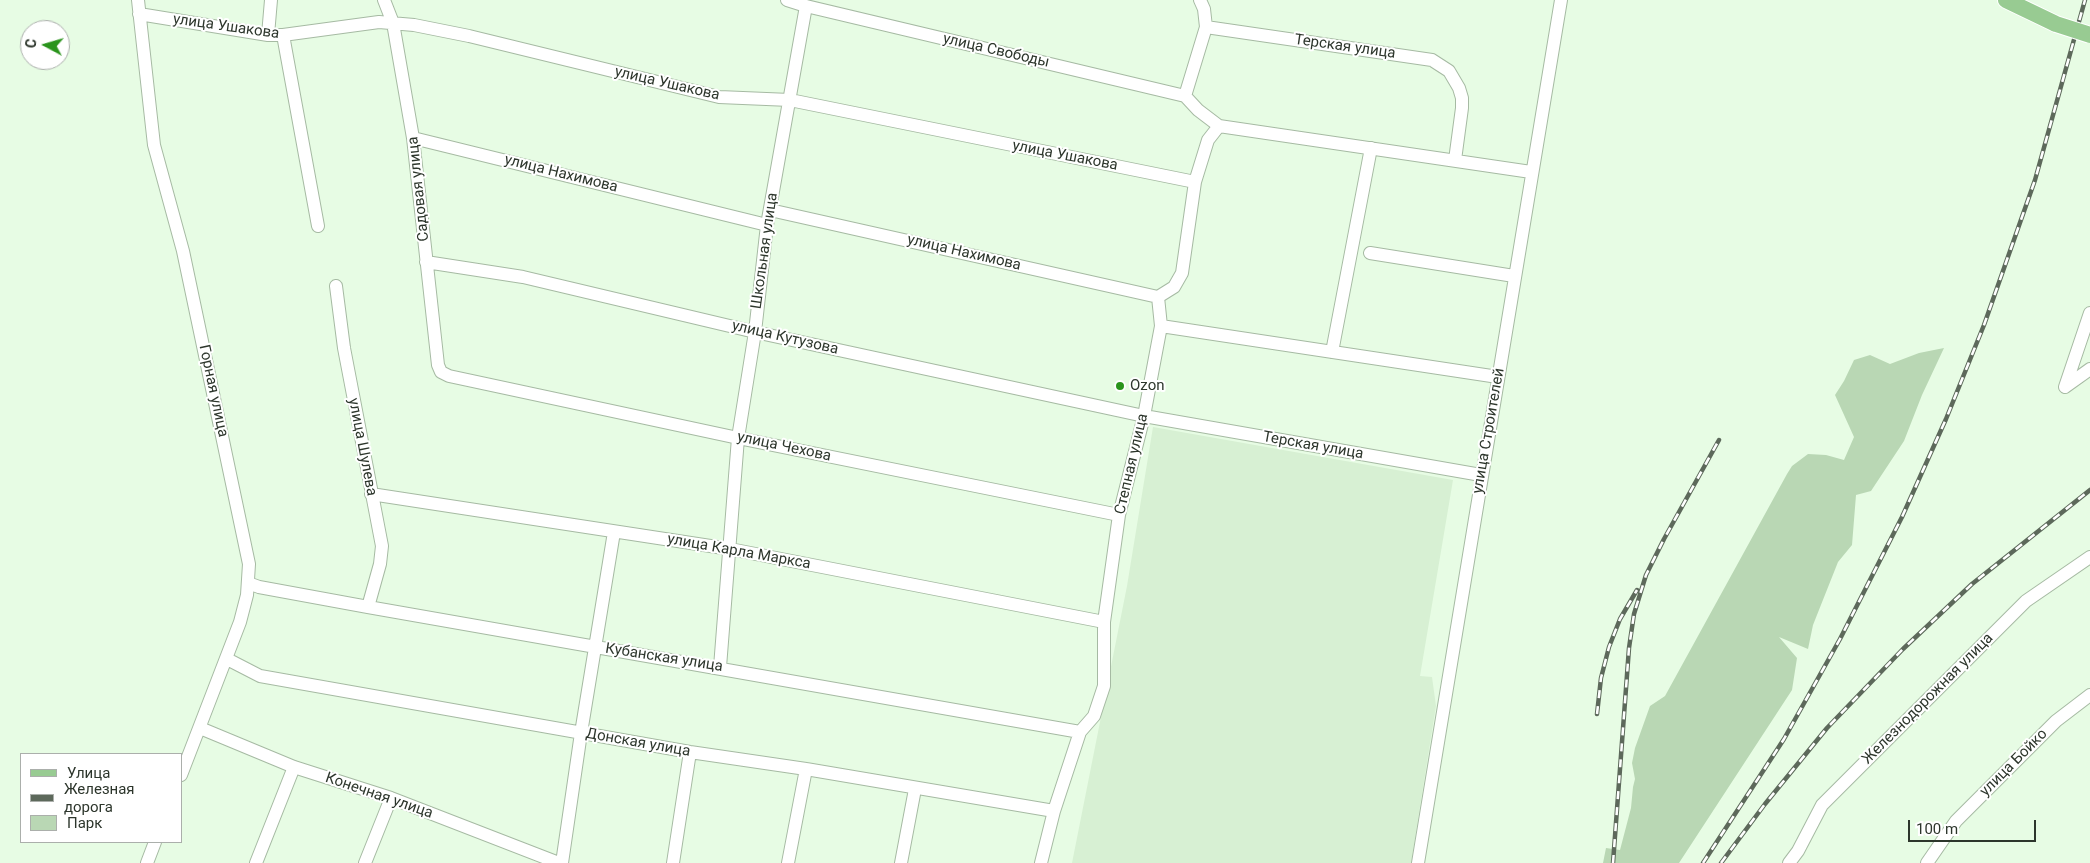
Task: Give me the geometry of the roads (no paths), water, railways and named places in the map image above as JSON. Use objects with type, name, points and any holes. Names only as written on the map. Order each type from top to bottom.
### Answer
[{"type":"main road","points":[[2006,0],[2056,24],[2090,35]]},
{"type":"street","name":"Горная улица","points":[[138,0],[154,145],[183,251],[249,564],[247,595],[240,622],[182,773]]},
{"type":"street","points":[[268,36],[271,0]]},
{"type":"street","name":"Садовая улица","points":[[384,0],[393,24],[414,138],[438,365],[441,372],[448,376]]},
{"type":"street","points":[[787,0],[806,6]]},
{"type":"street","points":[[1200,0],[1204,9],[1206,27],[1185,96],[1198,110],[1219,126],[1531,172]]},
{"type":"street","name":"улица Строителей","points":[[1418,863],[1561,0]]},
{"type":"street","name":"улица Свободы","points":[[806,6],[1185,96]]},
{"type":"street","name":"Школьная улица","points":[[720,668],[738,438],[755,332],[767,225],[806,6]]},
{"type":"street","name":"улица Ушакова","points":[[139,14],[268,36],[283,36],[379,22],[414,25],[469,36],[719,97],[790,100],[1195,182]]},
{"type":"street","name":"Терская улица","points":[[1206,27],[1423,58],[1436,62],[1455,79],[1462,98],[1455,160]]},
{"type":"street","points":[[283,36],[318,226]]},
{"type":"street","points":[[1158,297],[1174,287],[1182,273],[1195,182],[1208,140],[1219,126]]},
{"type":"street","name":"улица Нахимова","points":[[414,138],[767,225]]},
{"type":"street","points":[[1332,352],[1371,148]]},
{"type":"street","name":"улица Нахимова","points":[[770,210],[1158,297]]},
{"type":"street","points":[[1370,253],[1514,276]]},
{"type":"street","name":"улица Кутузова","points":[[426,262],[523,277],[755,332],[1144,416]]},
{"type":"street","name":"улица Шулева","points":[[336,286],[344,348],[382,546],[380,564],[368,607]]},
{"type":"street","name":"Степная улица","points":[[1041,863],[1054,812],[1080,732],[1094,716],[1104,686],[1104,622],[1119,516],[1144,416],[1161,326],[1158,297]]},
{"type":"street","points":[[2090,313],[2065,387],[2090,369]]},
{"type":"street","points":[[1161,326],[1498,376]]},
{"type":"street","name":"улица Чехова","points":[[448,376],[1119,516]]},
{"type":"street","name":"Терская улица","points":[[1144,416],[1481,475]]},
{"type":"street","name":"улица Карла Маркса","points":[[371,494],[730,549],[1104,622]]},
{"type":"street","points":[[561,863],[614,532]]},
{"type":"street","name":"Железнодорожная улица","points":[[1788,863],[1798,851],[1822,805],[2026,601],[2090,557]]},
{"type":"street","name":"Кубанская улица","points":[[248,583],[259,587],[368,607],[1080,732]]},
{"type":"street","name":"Донская улица","points":[[227,659],[260,676],[690,752],[806,769],[1054,812]]},
{"type":"street","name":"улица Бойко","points":[[1927,863],[1956,821],[2056,721],[2090,694]]},
{"type":"street","name":"Конечная улица","points":[[200,728],[294,767],[391,798],[561,863]]},
{"type":"street","points":[[673,863],[690,752]]},
{"type":"street","points":[[256,863],[294,767]]},
{"type":"street","points":[[788,863],[806,769]]},
{"type":"street","points":[[901,863],[915,789]]},
{"type":"street","points":[[365,863],[391,798]]},
{"type":"street","points":[[147,863],[155,843]]},
{"type":"railway","points":[[1703,863],[1784,739],[1840,639],[1902,517],[1946,419],[1984,325],[2035,180],[2085,0]]},
{"type":"railway","points":[[1613,863],[1629,648],[1634,614],[1646,575],[1719,440]]},
{"type":"railway","points":[[1721,863],[1765,804],[1827,728],[1903,649],[1972,584],[2090,490]]},
{"type":"railway","points":[[1597,714],[1601,678],[1609,647],[1620,619],[1637,590]]},
{"type":"place","name":"Ozon","points":[[1120,386]]}]
